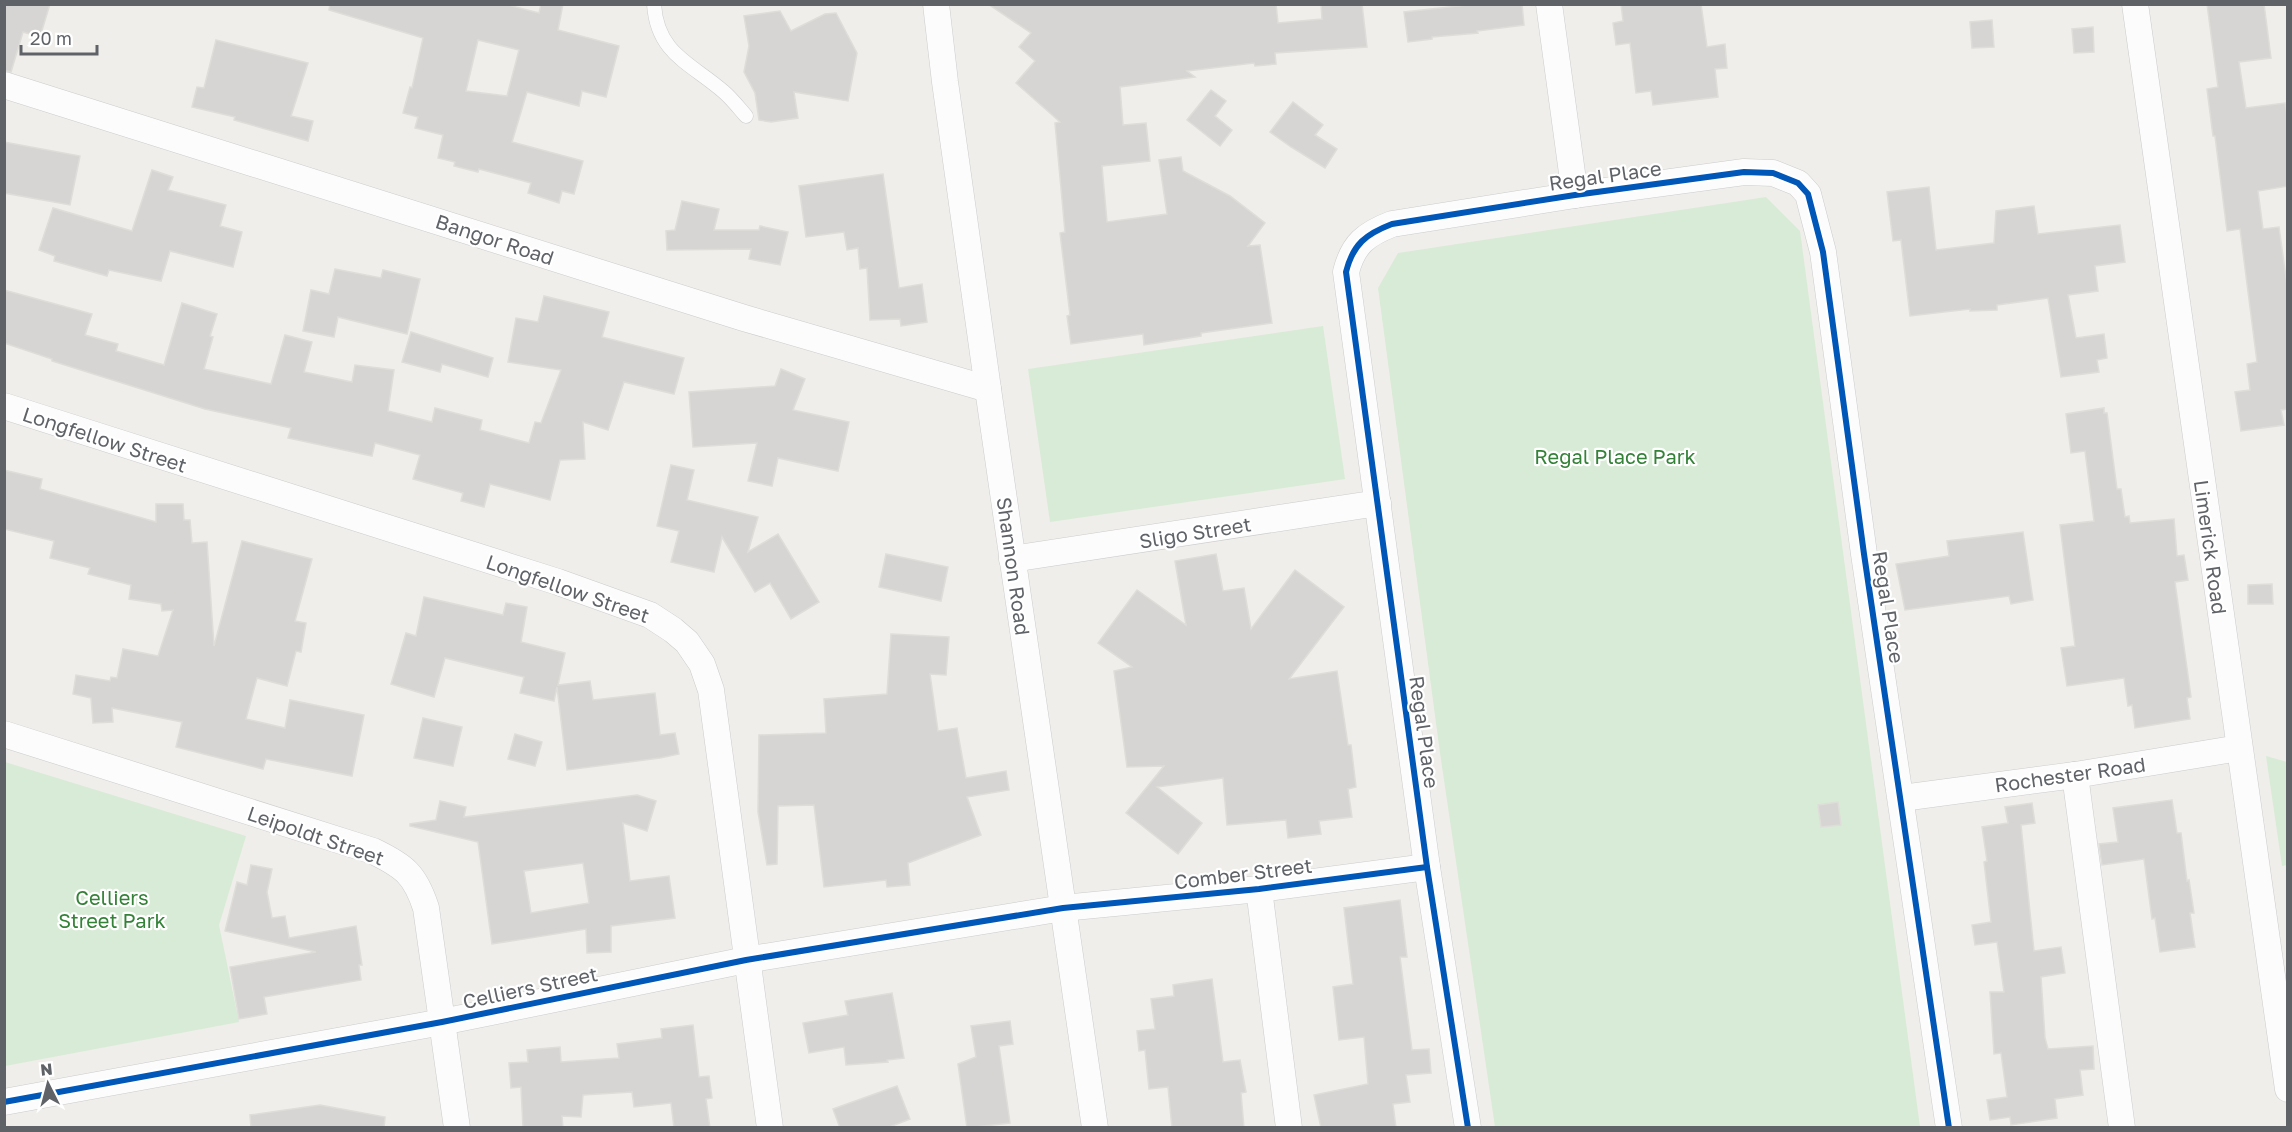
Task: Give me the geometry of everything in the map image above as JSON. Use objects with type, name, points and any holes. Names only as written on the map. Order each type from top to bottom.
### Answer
[{"type":"street","name":"Shannon Road","points":[[936,4],[1012,559],[1095,1128]]},
{"type":"street","name":"Regal Place","points":[[1549,4],[1575,195]]},
{"type":"street","name":"Limerick Road","points":[[2135,4],[2159,160],[2288,1089]]},
{"type":"street","name":"Bangor Road","points":[[4,85],[744,318],[988,389]]},
{"type":"street","name":"Regal Place","points":[[1468,1128],[1427,867],[1346,272],[1349,259],[1369,233],[1392,224],[1575,195],[1744,172],[1773,173],[1798,183],[1808,194],[1823,252],[1866,565],[1949,1128]]},
{"type":"street","name":"Longfellow Street","points":[[4,406],[558,582],[650,615],[687,642],[702,664],[711,690],[770,1128]]},
{"type":"street","name":"Sligo Street","points":[[1012,559],[1378,503]]},
{"type":"street","name":"Leipoldt Street","points":[[4,734],[373,851],[409,872],[419,887],[426,908],[457,1128]]},
{"type":"street","name":"Rochester Road","points":[[1902,798],[2075,775],[2239,748]]},
{"type":"street","points":[[2075,775],[2122,1128]]},
{"type":"street","name":"Comber Street","points":[[1063,909],[1259,889],[1427,867]]},
{"type":"street","points":[[1259,889],[1289,1128]]},
{"type":"street","name":"Celliers Street","points":[[4,1102],[442,1022],[746,960],[1063,909]]},
{"type":"lane","points":[[654,4],[660,33],[668,48],[724,93],[746,116]]},
{"type":"green space","name":"Regal Place Park","points":[[1766,197],[1800,231],[1920,1127],[1495,1127],[1440,753],[1378,288],[1398,253]]},
{"type":"green space","points":[[1323,326],[1345,479],[1050,522],[1028,369]]},
{"type":"green space","points":[[2266,756],[2287,762],[2287,865],[2282,866]]},
{"type":"green space","name":"Celliers Street Park","points":[[5,762],[246,836],[219,925],[239,1022],[5,1066]]},
{"type":"building","points":[[4,4],[50,4],[40,37],[23,32],[11,72],[4,70]]},
{"type":"building","points":[[330,4],[504,4],[539,13],[541,4],[563,4],[558,30],[619,46],[606,97],[582,91],[579,106],[527,92],[512,142],[583,161],[574,194],[562,191],[559,203],[528,193],[531,183],[479,169],[478,172],[454,166],[455,162],[438,158],[443,135],[415,128],[418,117],[403,113],[410,87],[412,88],[423,38],[329,10]],"holes":[[[478,40],[519,50],[507,96],[466,91]]]},
{"type":"building","points":[[988,4],[1276,4],[1278,23],[1322,19],[1321,4],[1362,4],[1367,47],[1275,53],[1276,64],[1255,66],[1254,63],[1187,71],[1195,77],[1120,87],[1123,125],[1146,123],[1150,161],[1102,166],[1107,222],[1167,214],[1159,160],[1181,157],[1183,171],[1230,196],[1265,223],[1248,246],[1260,245],[1272,323],[1201,333],[1201,336],[1144,345],[1143,334],[1071,344],[1067,316],[1070,315],[1060,233],[1065,232],[1055,123],[1060,122],[1016,83],[1035,61],[1019,47],[1031,33]]},
{"type":"building","points":[[1477,4],[1522,4],[1524,25],[1408,42],[1404,12]]},
{"type":"building","points":[[1621,4],[1701,4],[1707,47],[1725,44],[1727,68],[1715,69],[1718,97],[1653,105],[1651,91],[1636,93],[1630,43],[1616,45],[1613,23],[1623,21]]},
{"type":"building","points":[[2207,4],[2264,4],[2271,58],[2239,62],[2246,108],[2285,103],[2288,122],[2288,186],[2258,191],[2263,229],[2279,227],[2288,292],[2288,409],[2281,410],[2284,425],[2241,431],[2235,392],[2250,390],[2247,364],[2257,362],[2240,229],[2227,231],[2215,136],[2213,136],[2207,89],[2218,87]]},
{"type":"building","points":[[780,11],[791,31],[825,14],[836,13],[857,53],[848,101],[794,92],[798,118],[771,122],[759,120],[755,93],[744,72],[749,46],[744,16]]},
{"type":"building","points":[[1992,20],[1994,47],[1972,48],[1970,22]]},
{"type":"building","points":[[2093,27],[2094,52],[2074,53],[2072,29]]},
{"type":"building","points":[[216,40],[308,63],[291,116],[313,121],[308,141],[234,120],[235,117],[192,107],[197,87],[204,88]]},
{"type":"building","points":[[1211,90],[1226,101],[1215,116],[1232,130],[1220,146],[1187,120]]},
{"type":"building","points":[[1293,102],[1323,125],[1315,135],[1337,149],[1325,168],[1270,132]]},
{"type":"building","points":[[4,142],[80,156],[70,205],[4,193]]},
{"type":"building","points":[[152,170],[173,177],[168,190],[226,205],[220,226],[242,232],[233,267],[170,251],[161,281],[109,270],[107,276],[54,261],[55,256],[39,250],[53,208],[132,231]]},
{"type":"building","points":[[883,174],[899,288],[922,284],[927,322],[901,326],[900,319],[870,320],[867,268],[860,269],[858,248],[847,250],[844,232],[806,237],[799,186]]},
{"type":"building","points":[[1929,187],[1936,250],[1994,243],[1996,211],[2034,206],[2038,234],[2120,225],[2125,262],[2095,266],[2098,291],[2068,295],[2076,338],[2104,334],[2107,358],[2097,360],[2099,372],[2061,377],[2048,298],[1997,305],[1997,310],[1970,311],[1970,309],[1910,316],[1901,240],[1893,241],[1887,192]]},
{"type":"building","points":[[682,201],[719,209],[714,230],[759,230],[760,226],[788,232],[780,265],[749,259],[751,249],[667,250],[666,231],[675,230]]},
{"type":"building","points":[[335,269],[381,278],[383,270],[420,279],[407,334],[338,317],[334,337],[303,331],[311,290],[329,294]]},
{"type":"building","points":[[4,290],[92,314],[85,335],[118,344],[116,351],[164,365],[182,303],[217,314],[204,369],[271,384],[285,335],[312,342],[304,372],[352,382],[355,365],[394,370],[388,411],[432,422],[435,408],[482,420],[480,430],[529,443],[535,422],[541,423],[561,370],[508,362],[516,318],[538,322],[544,296],[609,312],[602,337],[684,358],[674,394],[624,382],[608,430],[583,422],[585,459],[560,460],[550,500],[490,484],[484,507],[461,501],[463,493],[413,479],[420,455],[375,443],[372,456],[288,438],[291,428],[205,409],[52,361],[52,359],[4,343]]},
{"type":"building","points":[[411,332],[493,358],[488,377],[442,364],[440,372],[402,362]]},
{"type":"building","points":[[781,369],[805,379],[793,410],[849,422],[838,471],[778,458],[772,486],[748,481],[757,443],[693,447],[689,392],[775,386]]},
{"type":"building","points":[[2104,408],[2104,413],[2107,413],[2117,489],[2121,489],[2125,517],[2129,516],[2130,523],[2174,519],[2177,556],[2184,555],[2188,580],[2175,582],[2191,697],[2187,698],[2190,719],[2135,728],[2132,705],[2128,706],[2124,678],[2067,686],[2061,648],[2075,646],[2060,525],[2094,521],[2085,451],[2071,453],[2066,414]]},
{"type":"building","points":[[671,465],[694,470],[687,500],[758,517],[748,552],[778,534],[819,602],[791,619],[770,583],[755,592],[722,537],[714,572],[671,562],[679,531],[657,526]]},
{"type":"building","points":[[4,470],[42,479],[40,489],[156,522],[156,504],[183,504],[184,520],[190,520],[192,543],[207,542],[214,646],[242,541],[312,559],[295,621],[306,623],[301,652],[296,651],[287,686],[257,678],[246,719],[285,728],[290,700],[364,715],[352,776],[266,759],[263,769],[176,747],[182,722],[112,708],[113,722],[93,723],[91,698],[73,694],[76,675],[110,681],[111,677],[117,678],[123,649],[158,656],[173,610],[162,611],[161,604],[129,599],[131,585],[88,574],[90,568],[50,558],[54,541],[4,529]]},
{"type":"building","points":[[2023,532],[2033,600],[2011,604],[2009,596],[1905,610],[1896,564],[1949,556],[1947,541]]},
{"type":"building","points":[[886,554],[948,567],[941,601],[879,587]]},
{"type":"building","points":[[1216,554],[1223,591],[1244,588],[1251,629],[1295,570],[1344,607],[1289,679],[1337,671],[1348,745],[1351,745],[1356,787],[1348,789],[1352,817],[1319,821],[1321,834],[1288,838],[1286,820],[1227,825],[1223,778],[1157,787],[1202,823],[1178,854],[1126,813],[1164,766],[1127,767],[1114,671],[1132,667],[1098,643],[1137,590],[1186,625],[1175,561]]},
{"type":"building","points":[[2272,584],[2273,604],[2248,604],[2248,585]]},
{"type":"building","points":[[424,597],[503,615],[506,603],[527,607],[521,642],[565,653],[558,685],[590,681],[593,700],[655,693],[660,735],[675,733],[679,754],[567,770],[557,687],[554,701],[520,693],[524,677],[445,658],[434,697],[391,684],[406,633],[416,636]]},
{"type":"building","points":[[891,634],[949,637],[946,675],[930,674],[938,731],[957,728],[966,778],[1006,771],[1009,790],[967,797],[981,835],[908,863],[910,885],[887,887],[886,880],[824,887],[814,805],[778,806],[777,864],[767,865],[758,812],[759,735],[826,733],[824,699],[887,694]]},
{"type":"building","points":[[423,718],[462,727],[453,766],[414,758]]},
{"type":"building","points":[[515,734],[542,742],[535,766],[508,759]]},
{"type":"building","points":[[637,795],[656,801],[647,831],[623,823],[630,881],[669,876],[675,918],[611,926],[611,952],[587,953],[586,929],[492,944],[478,842],[410,826],[410,824],[436,820],[440,801],[466,807],[464,817]],"holes":[[[583,863],[589,903],[531,913],[524,871]]]},
{"type":"building","points":[[2172,800],[2177,833],[2181,833],[2187,881],[2189,880],[2194,913],[2190,913],[2195,947],[2160,952],[2155,918],[2152,919],[2144,859],[2102,865],[2099,844],[2118,842],[2113,808]]},
{"type":"building","points":[[1838,802],[1841,825],[1821,827],[1818,805]]},
{"type":"building","points":[[2032,803],[2035,823],[2021,825],[2034,951],[2061,947],[2065,973],[2041,977],[2045,1038],[2048,1049],[2093,1046],[2094,1069],[2080,1070],[2083,1095],[2055,1099],[2057,1118],[2011,1125],[2010,1117],[1990,1120],[1987,1100],[2007,1097],[2001,1053],[1994,1054],[1990,992],[2004,992],[1997,942],[1975,945],[1972,925],[1991,922],[1982,827],[2008,823],[2005,807]]},
{"type":"building","points":[[251,865],[272,869],[267,892],[272,918],[285,916],[289,938],[356,926],[362,965],[359,965],[361,980],[264,997],[267,1014],[239,1019],[230,967],[316,952],[225,931],[237,882],[247,885]]},
{"type":"building","points":[[1400,900],[1407,957],[1400,957],[1412,1050],[1429,1049],[1431,1073],[1406,1075],[1410,1102],[1393,1104],[1396,1128],[1321,1128],[1314,1095],[1368,1084],[1364,1037],[1339,1040],[1333,987],[1353,984],[1344,908]]},
{"type":"building","points":[[1212,979],[1223,1062],[1240,1060],[1246,1092],[1241,1093],[1244,1128],[1172,1128],[1168,1087],[1149,1089],[1145,1050],[1139,1051],[1137,1031],[1155,1029],[1151,999],[1174,996],[1173,985]]},
{"type":"building","points":[[892,993],[904,1058],[887,1060],[888,1062],[846,1065],[844,1047],[809,1053],[803,1023],[848,1015],[845,1001]]},
{"type":"building","points":[[1010,1021],[1013,1044],[999,1046],[1010,1123],[967,1128],[958,1064],[976,1057],[971,1026]]},
{"type":"building","points":[[693,1025],[699,1077],[709,1076],[712,1098],[706,1099],[710,1128],[674,1128],[671,1103],[634,1107],[632,1092],[583,1095],[581,1117],[562,1116],[563,1128],[523,1128],[521,1087],[511,1088],[509,1063],[528,1062],[527,1050],[560,1047],[561,1062],[619,1058],[617,1044],[662,1038],[661,1029]]},
{"type":"building","points":[[897,1086],[910,1119],[887,1128],[840,1128],[833,1109]]},
{"type":"building","points":[[320,1105],[385,1117],[384,1128],[251,1128],[250,1115]]},
{"type":"cycle path","points":[[1468,1128],[1427,867],[1346,272],[1352,254],[1362,241],[1392,224],[1575,195],[1744,172],[1773,173],[1798,183],[1808,194],[1823,252],[1864,554],[1949,1128]]},
{"type":"cycle path","points":[[4,1102],[442,1022],[746,960],[1063,908],[1259,889],[1427,867]]}]
